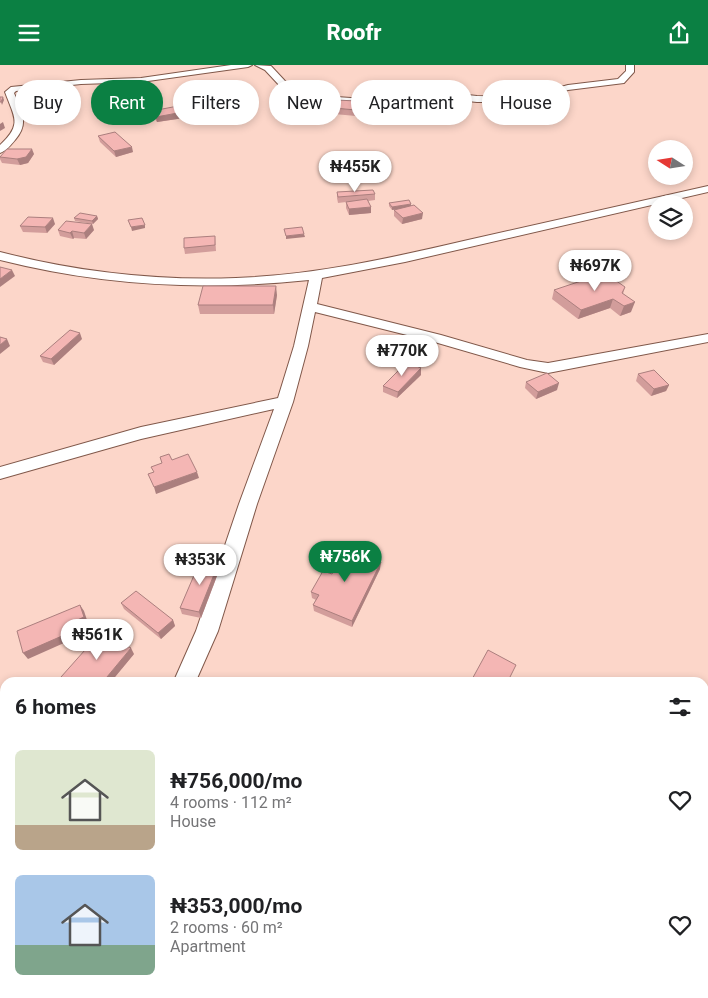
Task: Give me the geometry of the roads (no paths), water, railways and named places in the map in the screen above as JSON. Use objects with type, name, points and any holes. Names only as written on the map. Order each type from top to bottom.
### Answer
[{"type":"street","points":[[0,150],[16,135],[20,128],[18,109],[9,92],[14,89],[82,82],[141,80],[248,65]]},
{"type":"street","points":[[259,65],[268,68],[282,83],[296,91],[321,99],[351,101],[377,100],[411,93],[504,100],[542,99],[553,92],[568,88],[621,81],[630,72],[630,65]]},
{"type":"street","points":[[0,256],[104,278],[152,281],[212,281],[316,275],[453,247],[708,189]]},
{"type":"street","points":[[187,677],[207,631],[248,504],[285,402],[301,346],[316,275]]},
{"type":"street","points":[[309,307],[436,338],[525,364],[548,368],[708,338]]},
{"type":"street","points":[[0,473],[81,449],[227,412],[285,402]]}]
